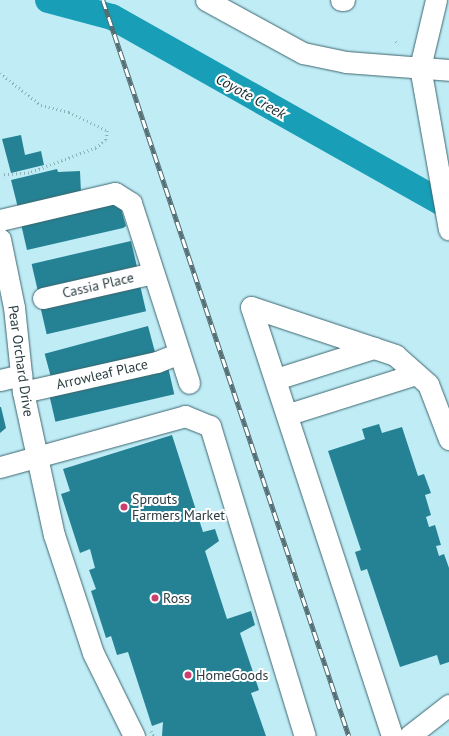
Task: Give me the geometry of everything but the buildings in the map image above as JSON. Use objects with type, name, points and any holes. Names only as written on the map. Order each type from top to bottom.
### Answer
[{"type":"street","points":[[206,0],[303,53],[346,62],[449,70]]},
{"type":"street","points":[[436,0],[420,67],[449,229]]},
{"type":"street","points":[[0,220],[115,193],[131,203],[189,383]]},
{"type":"street","name":"Pear Orchard Drive","points":[[1,246],[22,384],[36,459],[54,535],[93,652],[134,736]]},
{"type":"street","name":"Cassia Place","points":[[43,298],[153,273]]},
{"type":"street","points":[[392,736],[289,414],[251,307],[395,355],[441,397],[449,439]]},
{"type":"street","points":[[276,379],[374,348]]},
{"type":"street","name":"Arrowleaf Place","points":[[0,380],[22,384],[157,362],[179,353]]},
{"type":"street","points":[[289,414],[416,374]]},
{"type":"street","points":[[0,467],[36,459],[185,416],[210,426],[305,736]]},
{"type":"street","points":[[410,736],[449,705]]},
{"type":"path","points":[[0,73],[41,105],[70,112],[108,131],[106,140],[96,148],[29,173],[1,175]]},
{"type":"waterway","name":"Coyote Creek","points":[[48,0],[112,17],[449,207]]},
{"type":"railway","points":[[103,0],[349,736]]},
{"type":"place","name":"Sprouts Farmers Market","points":[[124,507]]},
{"type":"place","name":"Ross","points":[[155,598]]},
{"type":"place","name":"HomeGoods","points":[[188,675]]}]
